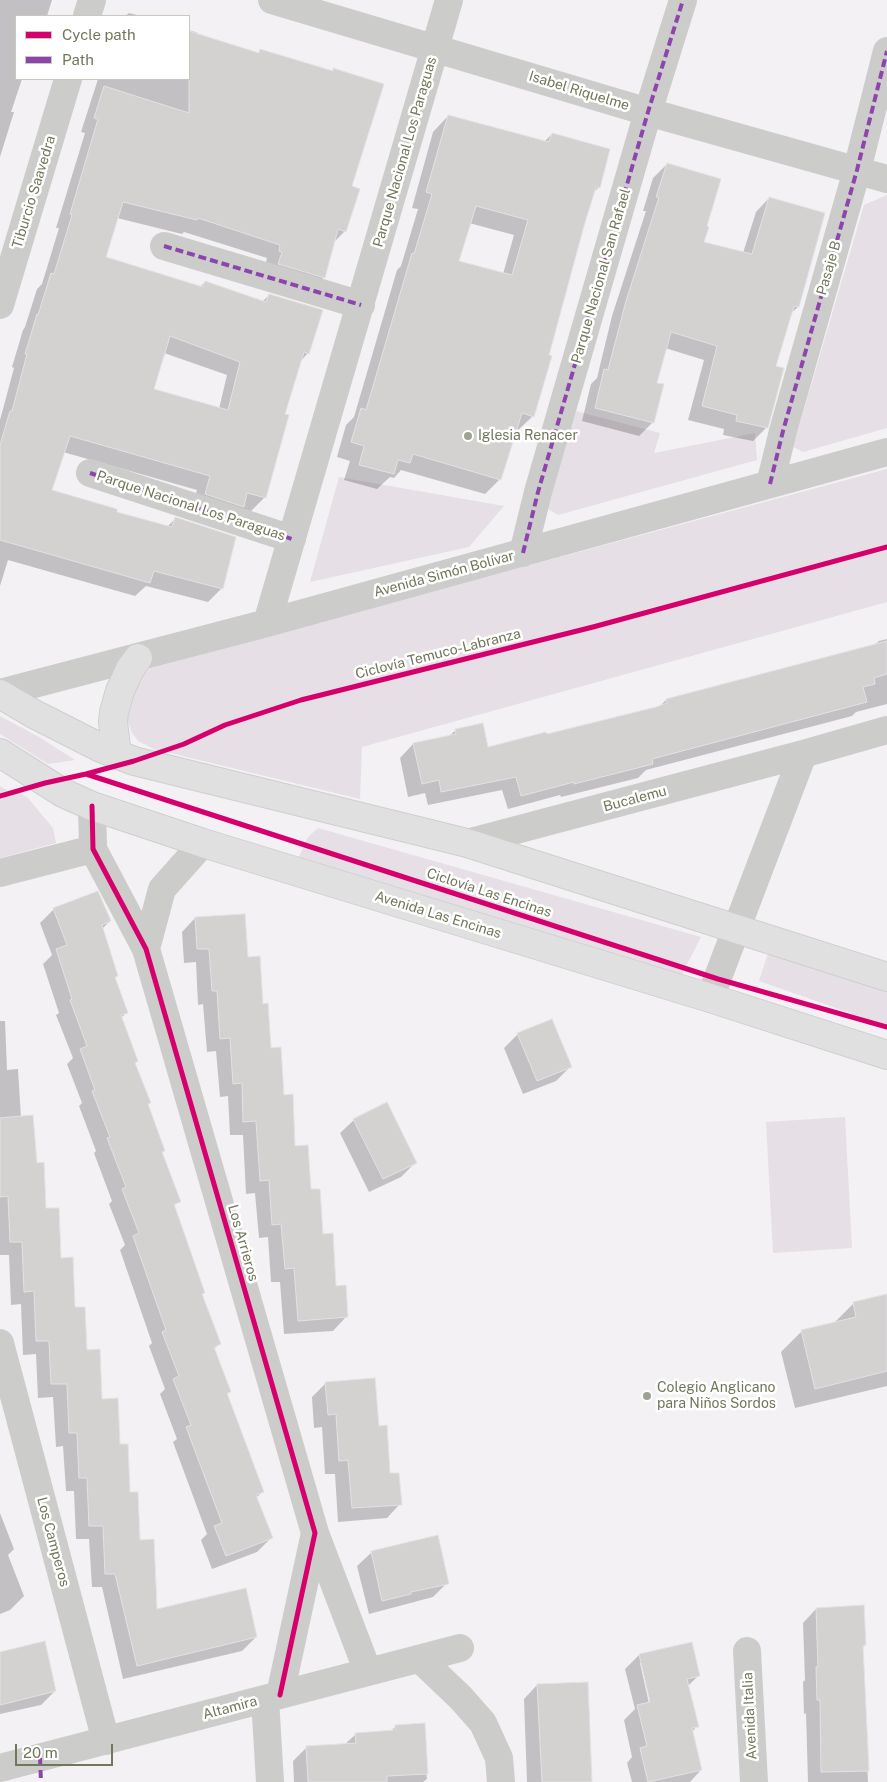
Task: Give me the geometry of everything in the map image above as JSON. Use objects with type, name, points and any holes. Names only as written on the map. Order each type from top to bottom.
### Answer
[{"type":"main road","points":[[117,755],[113,722],[114,712],[120,691],[130,669],[138,658]]},
{"type":"main road","points":[[0,693],[34,714],[117,755],[158,767],[467,843],[887,977]]},
{"type":"main road","name":"Avenida Las Encinas","points":[[0,753],[63,794],[92,806],[203,843],[710,998],[887,1055]]},
{"type":"street","points":[[87,15],[92,0]]},
{"type":"street","name":"Isabel Riquelme","points":[[272,0],[648,112],[887,179]]},
{"type":"street","name":"Parque Nacional Los Paraguas","points":[[267,623],[449,0]]},
{"type":"street","name":"Parque Nacional San Rafael","points":[[523,552],[538,492],[648,112],[683,0]]},
{"type":"street","name":"Pasaje B","points":[[770,484],[783,431],[857,170],[887,51]]},
{"type":"street","name":"Tiburcio Saavedra","points":[[0,305],[68,80]]},
{"type":"street","points":[[164,246],[361,305]]},
{"type":"street","name":"Avenida Simón Bolívar","points":[[0,693],[267,623],[887,452]]},
{"type":"street","name":"Parque Nacional Los Paraguas","points":[[90,473],[292,538]]},
{"type":"street","name":"Bucalemu","points":[[467,843],[887,730]]},
{"type":"street","points":[[710,998],[803,754]]},
{"type":"street","name":"Los Arrieros","points":[[92,806],[93,849],[146,949],[315,1533],[368,1672]]},
{"type":"street","points":[[146,949],[162,889],[203,843]]},
{"type":"street","points":[[0,873],[93,849]]},
{"type":"street","name":"Los Camperos","points":[[0,1342],[106,1741]]},
{"type":"street","name":"Los Arrieros","points":[[270,1782],[273,1697],[315,1533]]},
{"type":"street","name":"Altamira","points":[[0,1768],[41,1770],[106,1741],[460,1648]]},
{"type":"street","name":"Avenida Italia","points":[[747,1651],[754,1782]]},
{"type":"street","points":[[420,1659],[461,1698],[483,1723],[499,1758],[501,1782]]},
{"type":"shaded area","points":[[887,195],[887,428],[803,452],[793,447],[864,205]]},
{"type":"shaded area","points":[[576,411],[660,433],[654,453],[755,433],[757,460],[558,515],[545,507]]},
{"type":"shaded area","points":[[887,469],[887,602],[362,747],[360,799],[154,749],[138,741],[132,733],[127,719],[127,702],[140,677],[151,668]]},
{"type":"shaded area","points":[[339,477],[504,506],[469,547],[310,582]]},
{"type":"shaded area","points":[[0,716],[39,737],[75,760],[48,764],[0,734]]},
{"type":"shaded area","points":[[0,786],[10,792],[17,791],[28,798],[53,828],[56,843],[0,858]]},
{"type":"shaded area","points":[[318,828],[701,937],[681,976],[298,859],[308,837]]},
{"type":"shaded area","points":[[769,950],[887,990],[887,1026],[759,981]]},
{"type":"shaded area","points":[[845,1117],[852,1248],[773,1253],[766,1122]]},
{"type":"building","points":[[190,31],[259,53],[260,49],[333,71],[333,68],[384,84],[352,186],[360,189],[346,232],[338,229],[325,278],[278,264],[282,252],[279,251],[280,245],[198,218],[197,220],[123,202],[106,257],[203,287],[205,281],[266,302],[269,294],[323,310],[309,354],[304,352],[285,414],[289,415],[266,498],[247,493],[244,507],[205,494],[210,476],[70,436],[52,490],[117,509],[117,512],[172,527],[175,517],[236,537],[223,589],[154,571],[150,583],[0,540],[0,445],[10,411],[12,411],[27,354],[25,354],[37,314],[51,273],[54,274],[72,215],[70,214],[98,119],[94,118],[104,86],[189,113]],"holes":[[[170,336],[240,362],[228,410],[154,389]]]},
{"type":"building","points":[[448,115],[549,142],[552,133],[610,149],[600,188],[596,187],[584,226],[549,355],[552,356],[534,417],[522,413],[501,480],[413,454],[410,463],[398,460],[394,474],[359,465],[364,446],[351,442],[361,408],[366,410],[412,253],[414,254],[432,194],[426,192]],"holes":[[[476,206],[528,220],[512,275],[459,261]]]},
{"type":"building","points":[[667,163],[721,179],[704,242],[752,254],[769,197],[825,213],[799,307],[794,306],[776,366],[784,368],[768,428],[736,421],[737,415],[702,406],[717,346],[671,332],[657,383],[664,384],[654,423],[595,408],[604,369],[608,370],[626,301],[659,197],[656,197]]},
{"type":"building","points":[[887,641],[887,674],[874,678],[875,684],[863,687],[867,702],[652,759],[653,764],[521,796],[516,777],[441,792],[439,780],[422,784],[413,743],[456,734],[455,729],[483,723],[488,747],[656,707],[667,703],[666,699]]},
{"type":"building","points":[[98,891],[111,921],[102,925],[118,976],[115,977],[128,1013],[121,1015],[138,1061],[135,1063],[151,1103],[148,1104],[165,1151],[162,1152],[181,1202],[174,1204],[205,1293],[202,1294],[221,1344],[214,1347],[231,1392],[227,1393],[264,1492],[256,1495],[273,1538],[226,1556],[214,1526],[222,1523],[186,1427],[191,1425],[173,1379],[179,1376],[162,1332],[166,1330],[133,1236],[139,1233],[122,1189],[126,1187],[107,1138],[110,1137],[92,1091],[95,1090],[80,1049],[87,1046],[70,1000],[72,999],[56,949],[67,945],[53,908]]},
{"type":"building","points":[[245,914],[248,957],[260,956],[263,1004],[268,1003],[271,1048],[281,1047],[284,1095],[293,1094],[295,1146],[308,1145],[311,1189],[320,1189],[323,1234],[333,1233],[336,1286],[346,1285],[348,1317],[298,1321],[294,1268],[285,1269],[281,1224],[272,1225],[269,1180],[260,1181],[256,1121],[243,1122],[242,1083],[233,1084],[230,1038],[220,1039],[217,991],[212,991],[209,949],[197,949],[195,917]]},
{"type":"building","points":[[552,1019],[572,1067],[537,1081],[517,1033]]},
{"type":"building","points":[[387,1102],[417,1163],[383,1179],[353,1119]]},
{"type":"building","points":[[33,1115],[37,1163],[44,1162],[46,1208],[59,1208],[61,1258],[73,1257],[75,1307],[85,1307],[87,1350],[100,1349],[102,1399],[118,1398],[120,1444],[128,1444],[130,1492],[138,1492],[140,1540],[154,1539],[157,1609],[246,1588],[257,1637],[137,1666],[115,1574],[105,1574],[103,1526],[89,1526],[87,1478],[79,1478],[77,1433],[69,1433],[67,1384],[51,1384],[49,1341],[36,1341],[34,1291],[24,1292],[22,1242],[10,1242],[8,1196],[0,1197],[0,1118]]},
{"type":"building","points":[[887,1294],[887,1371],[815,1389],[801,1330],[856,1317],[853,1302]]},
{"type":"building","points":[[375,1378],[379,1426],[387,1425],[390,1473],[399,1473],[402,1505],[352,1508],[348,1460],[339,1461],[336,1414],[328,1415],[325,1382]]},
{"type":"building","points":[[438,1535],[449,1584],[411,1592],[411,1594],[382,1601],[371,1551]]},
{"type":"building","points":[[864,1605],[866,1645],[863,1645],[869,1771],[821,1772],[820,1700],[817,1700],[816,1608]]},
{"type":"building","points":[[45,1641],[56,1691],[0,1705],[0,1652]]},
{"type":"building","points":[[692,1642],[700,1676],[687,1679],[699,1727],[692,1728],[702,1770],[648,1782],[640,1748],[647,1746],[637,1705],[650,1702],[639,1654]]},
{"type":"building","points":[[588,1682],[592,1782],[542,1782],[537,1684]]},
{"type":"building","points":[[425,1723],[428,1774],[387,1776],[387,1782],[308,1782],[306,1746],[356,1743],[355,1733],[395,1730],[395,1725]]},
{"type":"marked path","points":[[523,553],[538,492],[648,112],[683,0]]},
{"type":"marked path","points":[[770,484],[783,431],[857,170],[887,51]]},
{"type":"marked path","points":[[164,246],[361,305]]},
{"type":"marked path","points":[[90,473],[292,539]]},
{"type":"marked path","points":[[40,1758],[41,1782]]},
{"type":"cycle path","name":"Ciclovía Temuco-Labranza","points":[[0,796],[134,761],[184,744],[225,725],[301,700],[593,627],[887,547]]},
{"type":"cycle path","name":"Ciclovía Las Encinas","points":[[86,774],[718,979],[887,1027]]},
{"type":"cycle path","points":[[92,806],[93,849],[146,949],[315,1533],[280,1695]]},
{"type":"place","name":"Iglesia Renacer","points":[[468,436]]},
{"type":"place","name":"Colegio Anglicano para Niños Sordos","points":[[647,1396]]}]
